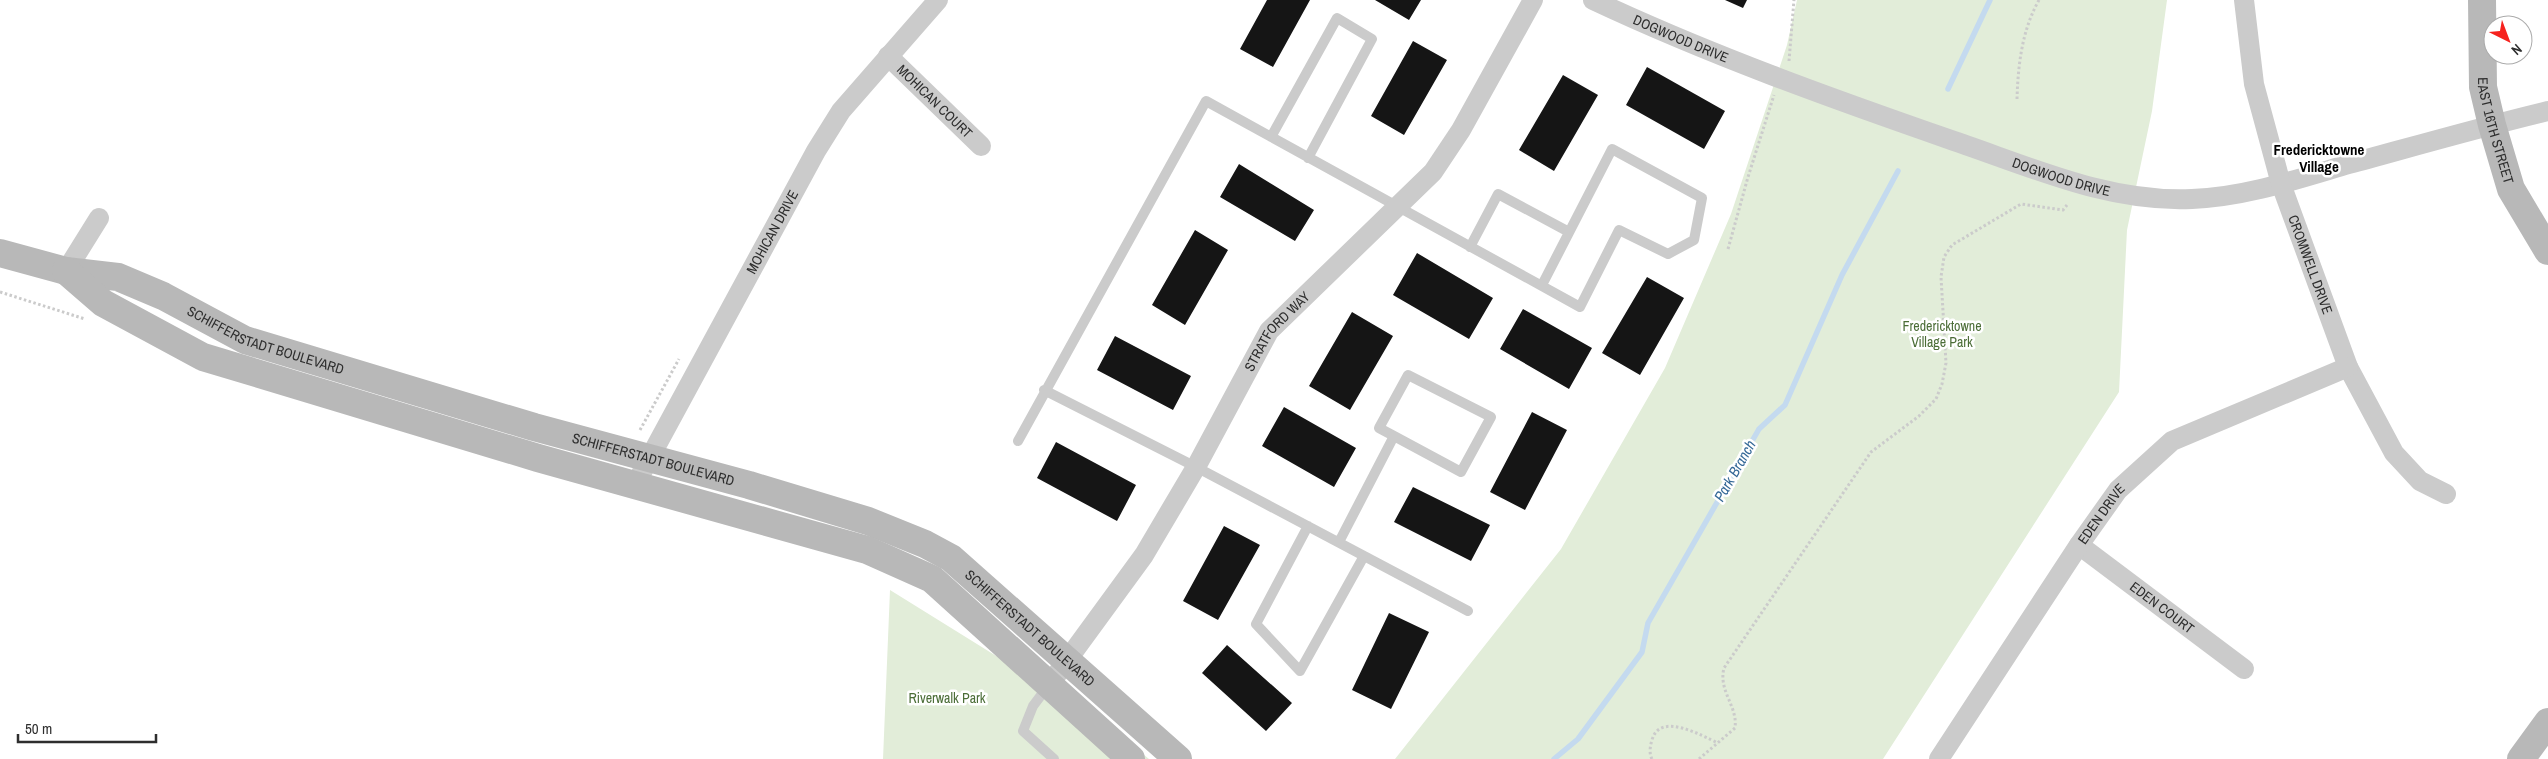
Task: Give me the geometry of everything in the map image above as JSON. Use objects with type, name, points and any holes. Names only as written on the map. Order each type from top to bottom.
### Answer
[{"type":"main road","name":"EAST 16TH STREET","points":[[2482,0],[2483,87],[2492,125],[2511,189],[2548,251]]},
{"type":"main road","name":"SCHIFFERSTADT BOULEVARD","points":[[0,253],[66,271],[118,277],[163,296],[245,340],[534,427],[749,485],[859,519],[925,544],[952,558],[1067,658],[1178,759]]},
{"type":"main road","name":"SCHIFFERSTADT BOULEVARD","points":[[66,271],[103,303],[202,357],[528,456],[866,550],[932,579],[967,608],[1131,759]]},
{"type":"main road","points":[[2521,759],[2548,722]]},
{"type":"street","name":"MOHICAN DRIVE","points":[[635,485],[816,151],[841,111],[938,0]]},
{"type":"street","name":"STRATFORD WAY","points":[[1049,685],[1144,555],[1196,467],[1269,331],[1433,172],[1461,130],[1533,0]]},
{"type":"street","name":"DOGWOOD DRIVE","points":[[1593,0],[1647,25],[1925,131],[2061,178],[2117,194],[2157,199],[2194,199],[2281,184],[2548,110]]},
{"type":"street","name":"CROMWELL DRIVE","points":[[2244,0],[2254,84],[2281,184],[2348,367],[2394,453],[2420,481],[2446,494]]},
{"type":"street","name":"MOHICAN COURT","points":[[888,56],[981,146]]},
{"type":"street","points":[[66,271],[99,218]]},
{"type":"street","name":"EDEN DRIVE","points":[[1939,759],[2079,545],[2118,490],[2172,441],[2348,367]]},
{"type":"street","name":"EDEN COURT","points":[[2079,545],[2244,669]]},
{"type":"lane","points":[[1271,137],[1338,18],[1372,39],[1308,158]]},
{"type":"lane","points":[[1018,441],[1044,390],[1206,101],[1580,307],[1620,230],[1668,254],[1694,240],[1702,198],[1612,149],[1542,285]]},
{"type":"lane","points":[[1470,246],[1498,194],[1569,232]]},
{"type":"lane","points":[[1408,375],[1491,417],[1462,472],[1394,436],[1379,428],[1408,375]]},
{"type":"lane","points":[[1044,390],[1196,467],[1468,611]]},
{"type":"lane","points":[[1338,542],[1394,436]]},
{"type":"lane","points":[[1308,526],[1256,624],[1300,671],[1364,556]]},
{"type":"lane","points":[[1049,685],[1033,706],[1023,731],[1054,759]]},
{"type":"path","points":[[1728,249],[1770,105],[1790,58],[1794,0]]},
{"type":"path","points":[[2017,100],[2018,72],[2028,20],[2039,0]]},
{"type":"path","points":[[1699,759],[1735,728],[1737,716],[1725,694],[1722,678],[1724,668],[1871,452],[1904,428],[1936,399],[1942,384],[1946,363],[1941,277],[1944,257],[1952,245],[2021,204],[2063,210],[2068,205]]},
{"type":"path","points":[[1652,759],[1651,742],[1654,734],[1662,727],[1678,726],[1718,743]]},
{"type":"green space","name":"Fredericktowne Village Park","points":[[1797,0],[2167,0],[2152,111],[2127,230],[2119,392],[1883,759],[1395,759],[1561,549],[1665,368],[1731,214],[1787,45]]},
{"type":"green space","name":"Riverwalk Park","points":[[890,590],[1109,726],[1149,759],[883,759]]},
{"type":"building","points":[[1267,0],[1310,0],[1273,67],[1240,49]]},
{"type":"building","points":[[1375,0],[1421,0],[1409,20]]},
{"type":"building","points":[[1725,0],[1747,0],[1743,8]]},
{"type":"building","points":[[1413,41],[1447,60],[1404,135],[1371,116]]},
{"type":"building","points":[[1647,67],[1725,111],[1704,149],[1626,105]]},
{"type":"building","points":[[1563,75],[1598,95],[1554,171],[1519,150]]},
{"type":"building","points":[[1239,164],[1314,210],[1295,241],[1220,197]]},
{"type":"building","points":[[1195,230],[1228,250],[1185,325],[1152,305]]},
{"type":"building","points":[[1417,253],[1493,298],[1469,339],[1393,295]]},
{"type":"building","points":[[1647,277],[1684,298],[1640,375],[1602,353]]},
{"type":"building","points":[[1523,309],[1592,348],[1569,389],[1500,349]]},
{"type":"building","points":[[1352,312],[1393,336],[1350,410],[1309,386]]},
{"type":"building","points":[[1115,336],[1191,376],[1173,410],[1097,370]]},
{"type":"building","points":[[1284,407],[1356,448],[1334,487],[1262,446]]},
{"type":"building","points":[[1532,412],[1567,430],[1525,510],[1490,492]]},
{"type":"building","points":[[1056,442],[1136,485],[1117,521],[1037,478]]},
{"type":"building","points":[[1413,487],[1490,525],[1471,561],[1394,522]]},
{"type":"building","points":[[1224,526],[1260,545],[1218,620],[1183,601]]},
{"type":"building","points":[[1389,613],[1429,632],[1391,709],[1352,690]]},
{"type":"building","points":[[1227,645],[1292,703],[1266,731],[1202,673]]},
{"type":"waterway","name":"Park Branch","points":[[1948,89],[1990,0]]},
{"type":"waterway","name":"Park Branch","points":[[1554,759],[1578,739],[1642,652],[1648,623],[1759,429],[1785,405],[1842,275],[1898,171]]},
{"type":"district","name":"Fredericktowne Village","points":[[2319,158]]}]
